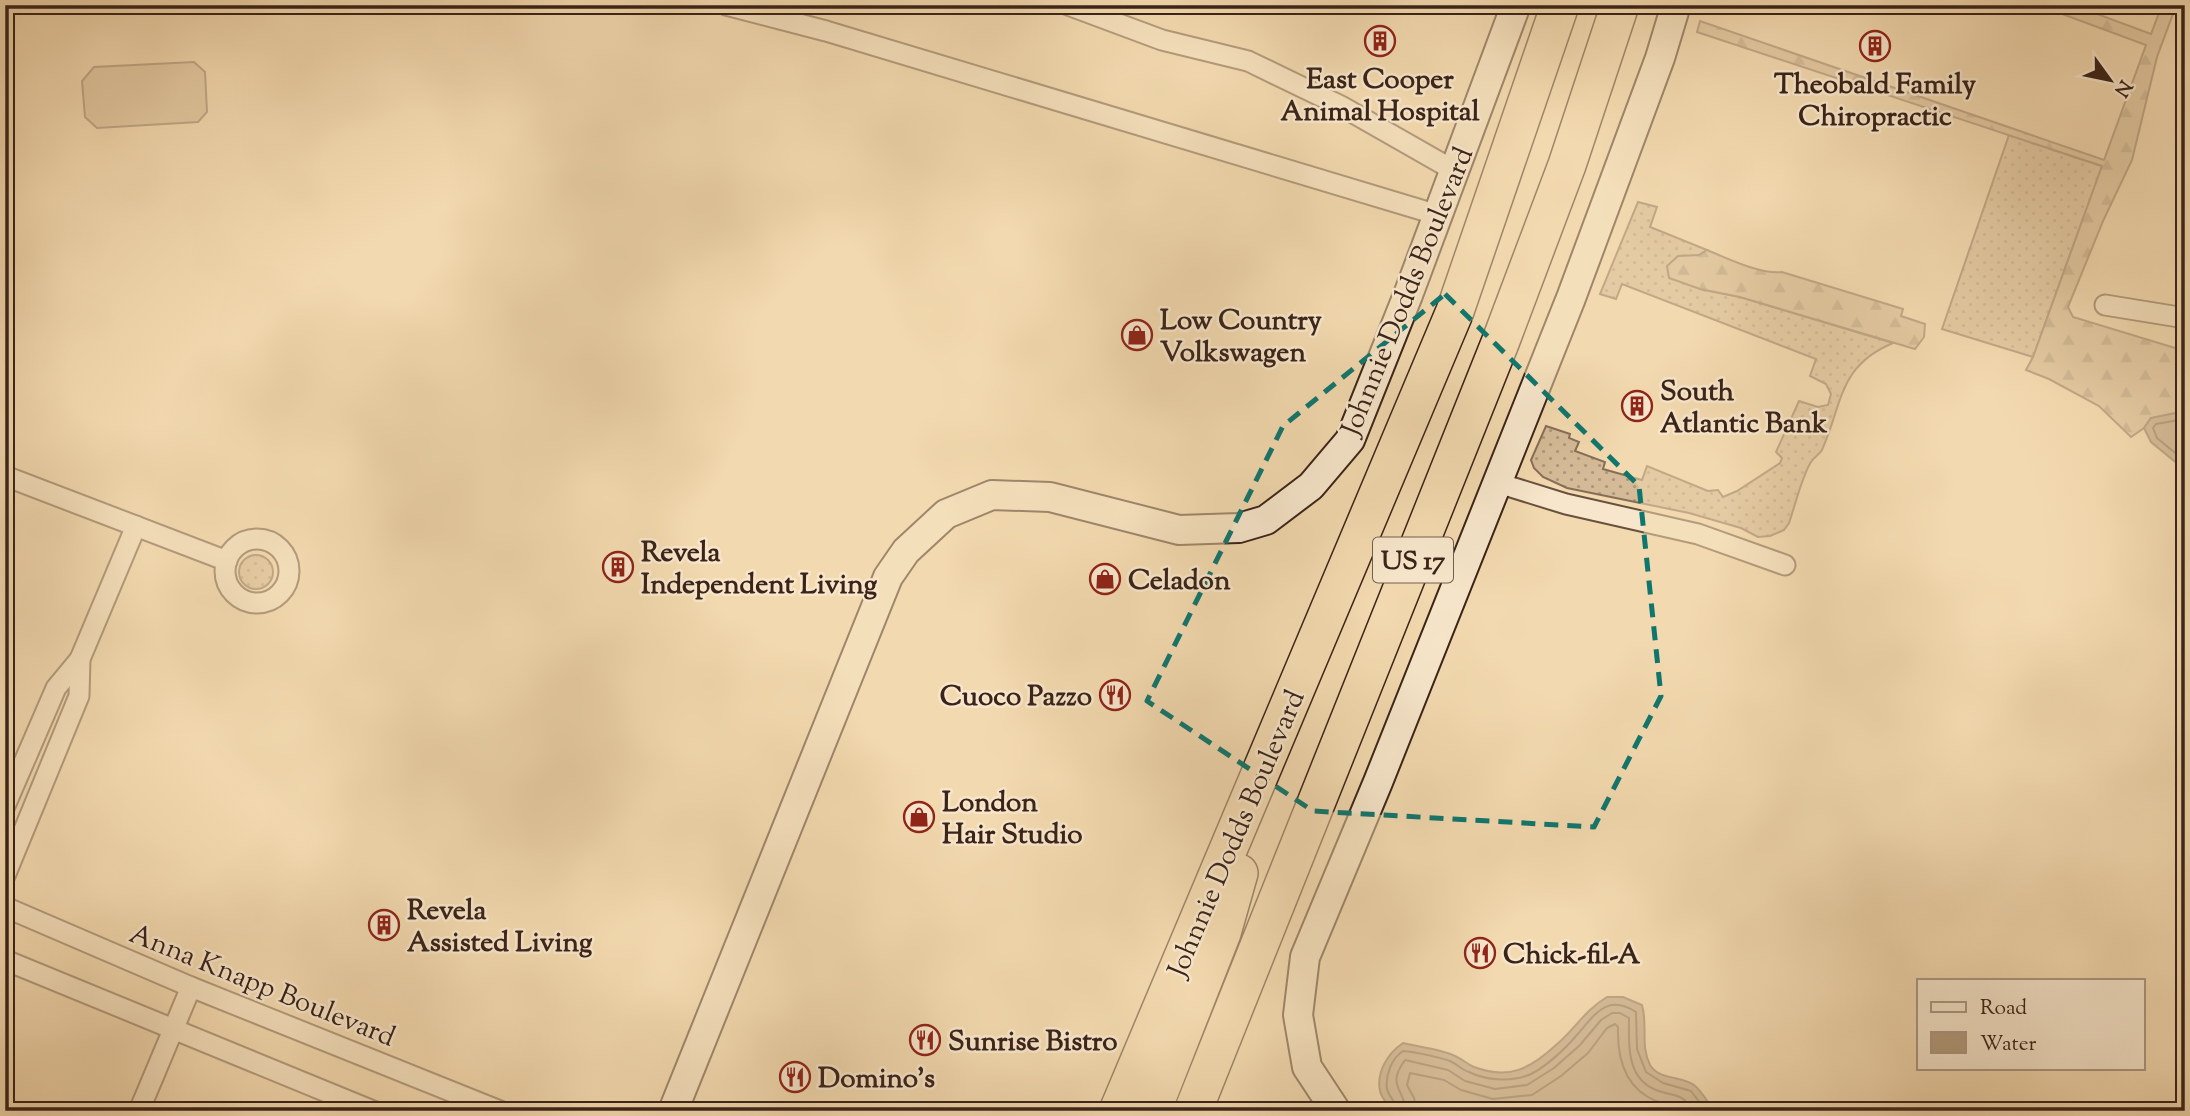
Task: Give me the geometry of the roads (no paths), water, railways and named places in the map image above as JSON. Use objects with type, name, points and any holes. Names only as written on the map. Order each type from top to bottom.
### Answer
[{"type":"highway","name":"Johnnie Dodds Boulevard","points":[[1118,1111],[1455,311],[1560,5]]},
{"type":"highway","name":"US 17","points":[[1193,1111],[1500,343],[1567,165],[1620,5]]},
{"type":"highway","points":[[1152,1111],[1222,933],[1282,721]]},
{"type":"street","points":[[726,5],[839,35],[1438,215]]},
{"type":"street","points":[[1068,5],[1162,40],[1248,61],[1341,106],[1455,171]]},
{"type":"street","name":"Johnnie Dodds Boulevard","points":[[673,1111],[888,577],[906,551],[946,514],[992,495],[1050,497],[1180,530],[1239,528],[1266,520],[1311,486],[1350,440],[1455,171],[1516,5]]},
{"type":"street","points":[[1336,1111],[1307,1067],[1298,1014],[1305,957],[1572,298],[1676,5]]},
{"type":"street","points":[[2105,306],[2185,318]]},
{"type":"street","points":[[5,476],[227,561]]},
{"type":"street","points":[[1498,482],[1566,504],[1699,534],[1785,565]]},
{"type":"street","points":[[5,806],[56,688],[80,659],[135,526]]},
{"type":"street","points":[[5,876],[79,696],[80,659]]},
{"type":"street","name":"Anna Knapp Boulevard","points":[[5,907],[191,987],[500,1111]]},
{"type":"street","points":[[5,960],[373,1111]]},
{"type":"street","points":[[139,1111],[191,987]]},
{"type":"water","points":[[2185,411],[2185,470],[2151,442],[2144,428],[2151,418]]},
{"type":"water","points":[[1607,997],[1623,997],[1642,1005],[1645,1050],[1650,1065],[1664,1076],[1694,1085],[1714,1111],[1392,1111],[1383,1098],[1379,1084],[1384,1064],[1403,1043],[1450,1054],[1487,1071],[1518,1070],[1546,1053]]},
{"type":"place","name":"East Cooper Animal Hospital","points":[[1380,41]]},
{"type":"place","name":"Theobald Family Chiropractic","points":[[1875,46]]},
{"type":"place","name":"Low Country Volkswagen","points":[[1137,335]]},
{"type":"place","name":"South Atlantic Bank","points":[[1637,406]]},
{"type":"place","name":"Revela Independent Living","points":[[618,567]]},
{"type":"place","name":"Celadon","points":[[1105,579]]},
{"type":"place","name":"Cuoco Pazzo","points":[[1115,695]]},
{"type":"place","name":"London Hair Studio","points":[[919,817]]},
{"type":"place","name":"Revela Assisted Living","points":[[384,925]]},
{"type":"place","name":"Chick-fil-A","points":[[1480,953]]},
{"type":"place","name":"Sunrise Bistro","points":[[925,1040]]},
{"type":"place","name":"Domino's","points":[[795,1077]]}]
